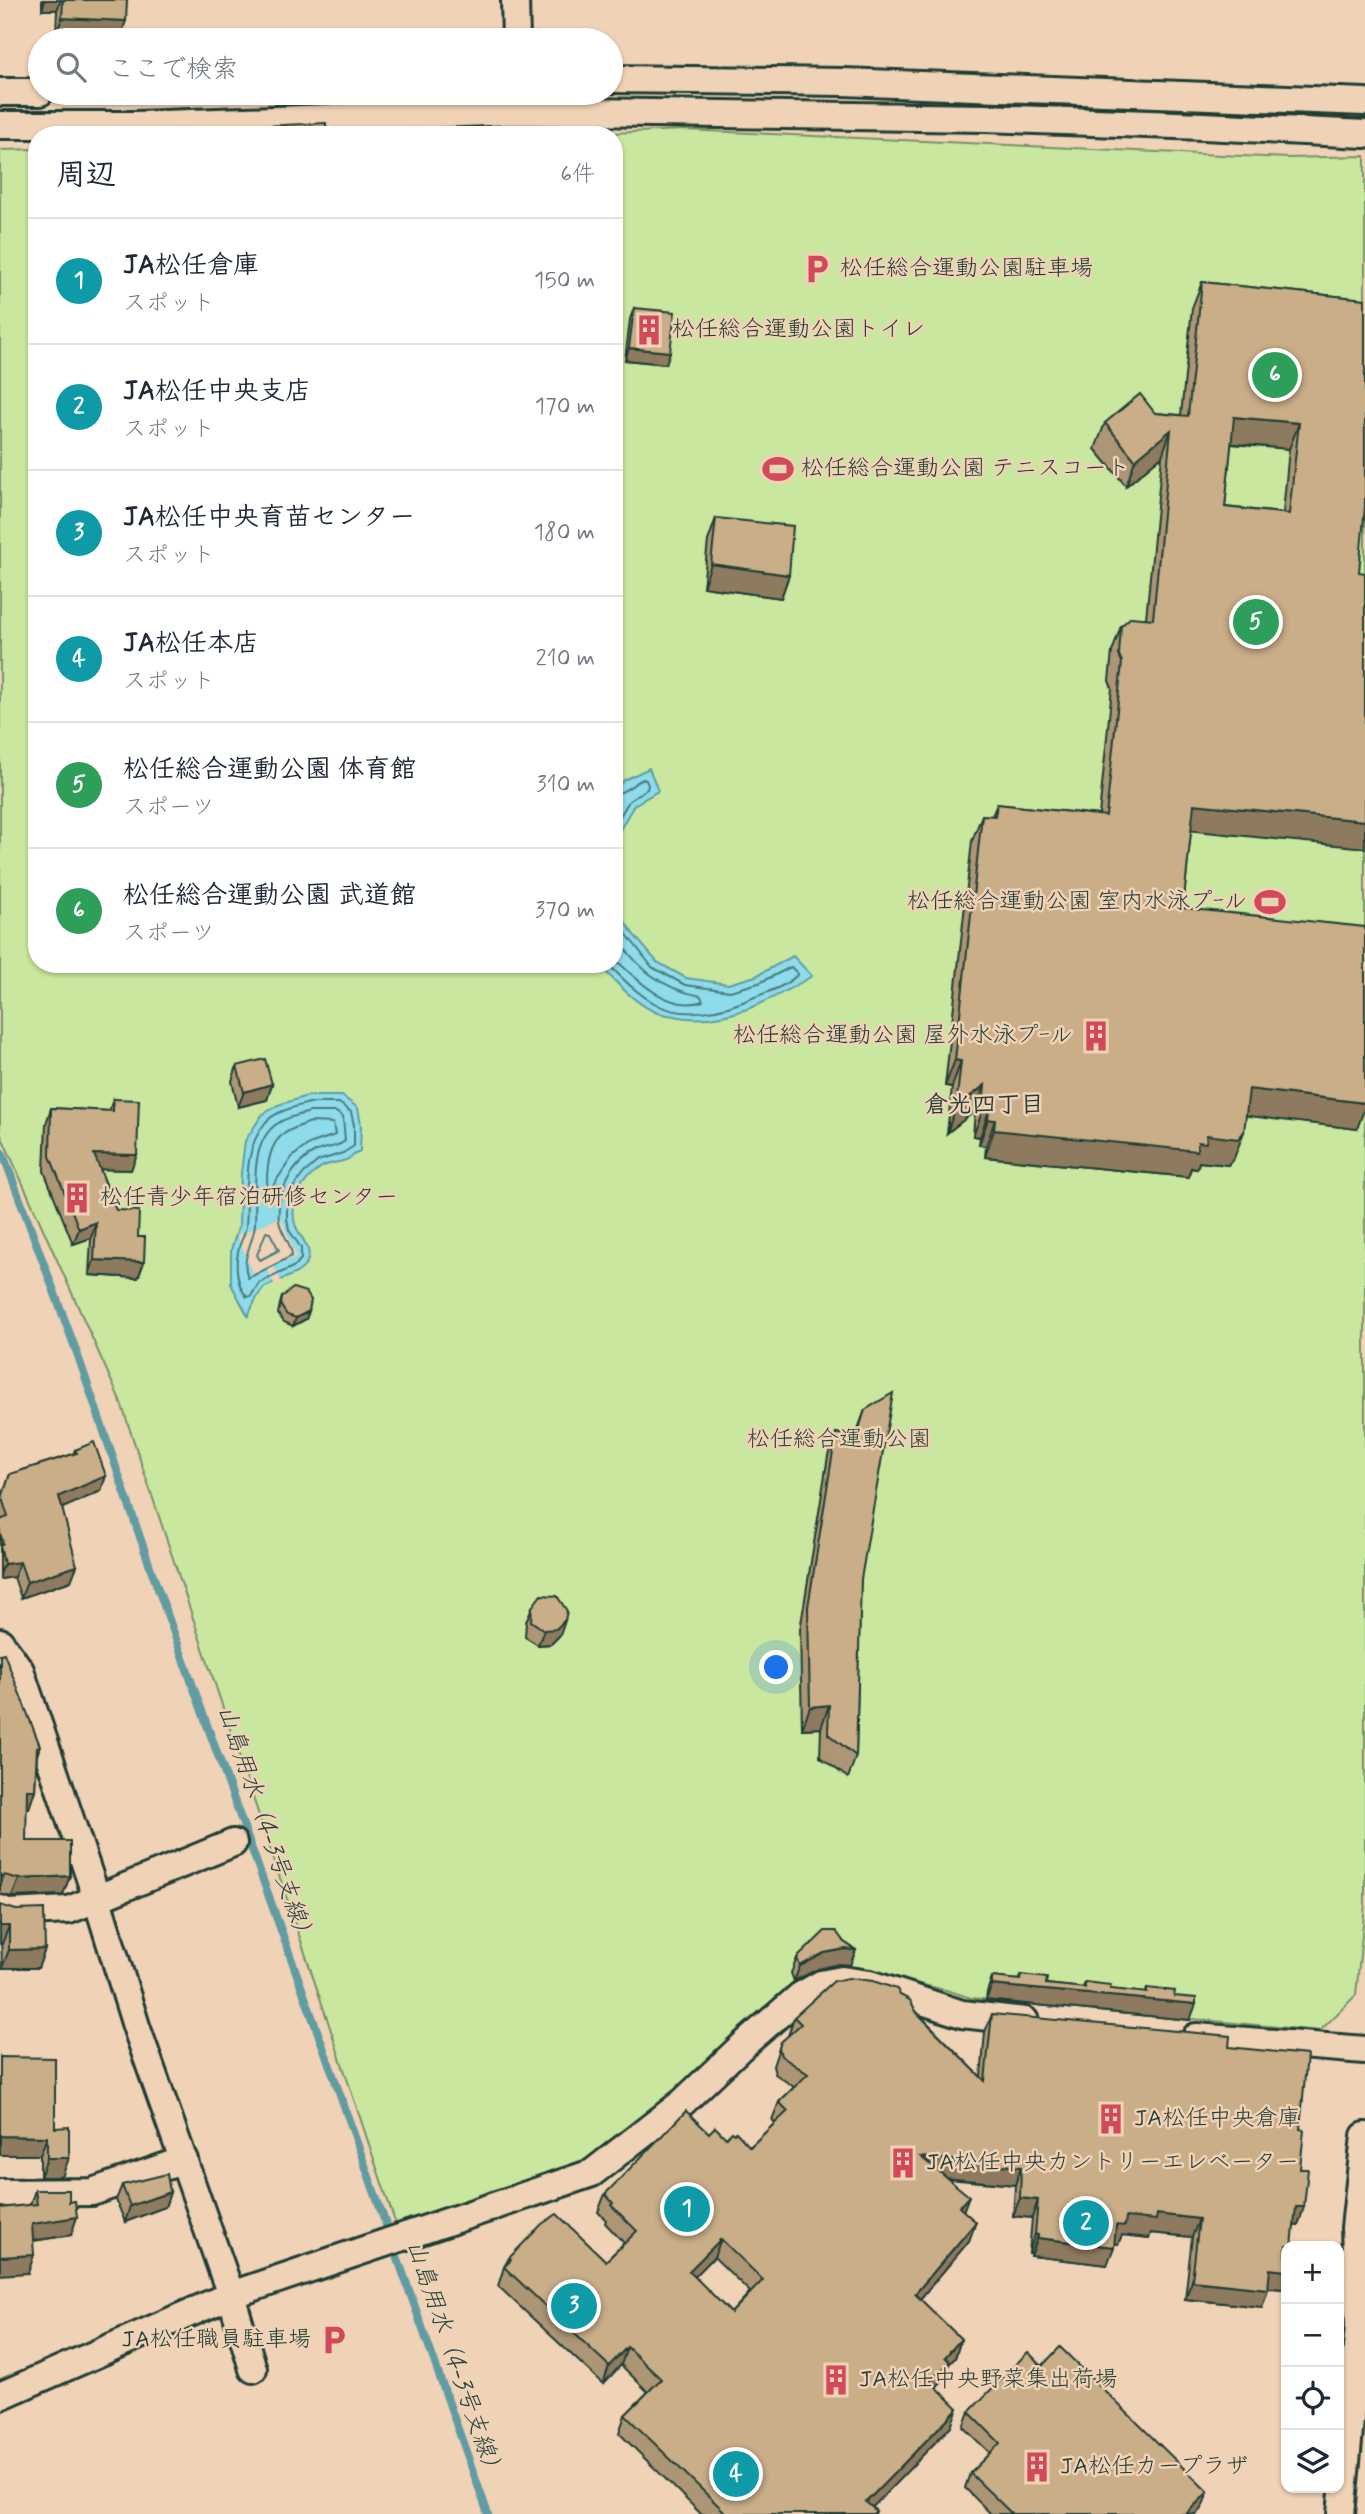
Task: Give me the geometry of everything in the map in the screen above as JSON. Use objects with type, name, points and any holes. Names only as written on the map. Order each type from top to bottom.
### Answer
[{"type":"street","points":[[515,0],[516,28]]},
{"type":"street","points":[[623,79],[857,82],[1365,102]]},
{"type":"street","points":[[0,92],[28,92]]},
{"type":"street","points":[[0,125],[136,125],[466,105]]},
{"type":"street","points":[[604,105],[1365,134]]},
{"type":"street","points":[[0,1643],[20,1670],[97,1899],[136,2026],[231,2295],[253,2369]]},
{"type":"street","points":[[0,1909],[9,1913],[69,1910],[233,1843]]},
{"type":"street","points":[[0,2396],[231,2295],[592,2173],[683,2102],[800,1996],[821,1984],[842,1980],[870,1984],[962,2014],[1053,2024]]},
{"type":"street","points":[[1172,2035],[1365,2050]]},
{"type":"street","points":[[1341,2514],[1362,2317],[1355,2228],[1365,2136]]},
{"type":"street","points":[[0,2193],[92,2192],[184,2160]]},
{"type":"green space","name":"松任総合運動公園","points":[[684,130],[1288,158],[1365,156],[1365,1904],[1356,1995],[1320,2031],[971,1998],[838,1966],[787,1988],[613,2147],[582,2166],[396,2225],[120,1400],[0,1133],[0,150],[28,149],[28,973],[623,973],[623,132]]},
{"type":"water","points":[[649,768],[658,791],[634,805],[623,824],[623,781]]},
{"type":"water","points":[[623,919],[657,962],[686,978],[728,984],[756,976],[793,956],[812,976],[746,1010],[710,1018],[660,1014],[626,992],[607,973],[623,973]]},
{"type":"water","points":[[307,1096],[342,1096],[358,1108],[361,1124],[360,1151],[346,1160],[320,1168],[298,1193],[294,1216],[297,1229],[308,1248],[306,1264],[292,1275],[264,1288],[248,1316],[231,1284],[231,1250],[239,1225],[245,1141],[262,1115],[278,1105]]},
{"type":"pier","points":[[281,1217],[297,1257],[274,1266],[282,1283],[275,1286],[268,1270],[254,1276],[237,1235]]},
{"type":"building","points":[[63,0],[127,0],[126,21],[62,18]]},
{"type":"building","points":[[326,123],[326,126],[262,126]]},
{"type":"building","points":[[1202,282],[1365,299],[1365,506],[1359,572],[1365,573],[1365,821],[1194,804],[1183,908],[1365,927],[1365,1103],[1249,1089],[1244,1132],[1238,1139],[1207,1135],[1206,1143],[1198,1142],[1197,1151],[994,1130],[995,1120],[988,1119],[989,1111],[983,1110],[985,1085],[956,1107],[961,1061],[955,1060],[982,815],[995,816],[997,804],[1106,816],[1122,662],[1119,655],[1121,626],[1131,617],[1153,619],[1171,430],[1135,460],[1105,423],[1140,394],[1155,413],[1188,416]],"holes":[[[1234,417],[1299,423],[1289,514],[1225,507]]]},
{"type":"building","points":[[634,308],[675,312],[670,352],[629,348]]},
{"type":"building","points":[[716,518],[793,526],[789,575],[711,564]]},
{"type":"building","points":[[265,1059],[272,1084],[244,1092],[237,1066]]},
{"type":"building","name":"松任青少年宿泊研修センター","points":[[113,1099],[139,1100],[137,1155],[94,1154],[116,1210],[139,1211],[138,1237],[145,1237],[144,1262],[94,1260],[96,1222],[79,1229],[50,1156],[51,1108],[113,1111]]},
{"type":"building","points":[[293,1288],[306,1292],[311,1300],[309,1311],[296,1318],[287,1315],[281,1306],[282,1297]]},
{"type":"building","points":[[893,1393],[861,1579],[856,1756],[828,1734],[829,1705],[810,1707],[808,1607],[836,1433],[856,1438],[865,1410]]},
{"type":"building","points":[[94,1442],[106,1476],[59,1496],[77,1566],[27,1582],[20,1562],[4,1564],[0,1545],[3,1543],[0,1520],[8,1517],[2,1498],[10,1474],[77,1453],[75,1450]]},
{"type":"building","points":[[541,1595],[557,1596],[567,1611],[565,1620],[556,1629],[544,1630],[531,1621],[532,1607]]},
{"type":"building","points":[[4,1653],[40,1746],[37,1747],[35,1790],[27,1790],[26,1841],[70,1841],[70,1876],[19,1879],[4,1875],[0,1877],[0,1654]]},
{"type":"building","points":[[0,1905],[16,1910],[44,1909],[45,1949],[9,1950],[9,1926],[0,1926]]},
{"type":"building","points":[[825,1931],[836,1931],[844,1942],[856,1950],[824,1953],[800,1966],[797,1958]]},
{"type":"building","points":[[1021,1975],[1047,1978],[1046,1984],[1085,1988],[1085,1982],[1111,1985],[1110,1989],[1147,1993],[1147,1988],[1175,1991],[1174,1996],[1196,1998],[1196,2004],[992,1985],[992,1977],[1020,1980]]},
{"type":"building","points":[[849,1978],[873,1981],[897,1989],[900,1995],[910,2000],[917,2013],[985,2081],[992,2014],[1230,2036],[1229,2047],[1307,2055],[1300,2129],[1304,2130],[1300,2169],[1308,2169],[1304,2207],[1296,2207],[1293,2241],[1281,2241],[1281,2270],[1270,2269],[1268,2289],[1192,2281],[1199,2219],[1157,2214],[1156,2220],[1126,2217],[1125,2226],[1116,2225],[1114,2247],[1038,2238],[1035,2234],[1038,2200],[1020,2198],[1021,2167],[921,2157],[969,2196],[959,2207],[976,2222],[915,2294],[961,2339],[945,2357],[950,2362],[930,2381],[958,2408],[866,2502],[876,2511],[873,2514],[727,2514],[625,2415],[661,2379],[627,2347],[609,2366],[504,2267],[511,2260],[509,2258],[542,2224],[557,2214],[606,2261],[637,2231],[611,2205],[613,2203],[605,2194],[686,2111],[709,2133],[715,2127],[726,2138],[736,2132],[750,2147],[788,2111],[779,2102],[808,2074],[781,2056],[779,2048],[781,2042],[801,2024],[794,2017],[834,1981]],"holes":[[[721,2239],[763,2280],[731,2313],[689,2271]]]},
{"type":"building","points":[[0,2057],[55,2058],[55,2128],[69,2127],[69,2158],[47,2158],[47,2137],[0,2136]]},
{"type":"building","points":[[167,2174],[170,2192],[130,2206],[122,2185]]},
{"type":"building","points":[[35,2190],[69,2190],[69,2202],[75,2201],[77,2217],[32,2224],[34,2255],[0,2257],[0,2208],[37,2204]]},
{"type":"building","points":[[1060,2347],[1208,2492],[1186,2514],[1012,2514],[970,2473],[1000,2443],[969,2412],[1028,2352],[1042,2366]]},
{"type":"waterway","name":"山島用水（4-3号支線）","points":[[0,1151],[77,1353],[153,1575],[488,2514]]},
{"type":"place","name":"松任総合運動公園駐車場","points":[[817,269]]},
{"type":"place","name":"松任総合運動公園トイレ","points":[[649,330]]},
{"type":"place","name":"松任総合運動公園 武道館","points":[[1275,375]]},
{"type":"place","name":"松任総合運動公園 テニスコート","points":[[778,469]]},
{"type":"place","name":"松任総合運動公園 体育館","points":[[1256,622]]},
{"type":"place","name":"松任総合運動公園 室内水泳プｰル","points":[[1270,902]]},
{"type":"place","name":"松任総合運動公園 屋外水泳プｰル","points":[[1096,1036]]},
{"type":"place","name":"松任青少年宿泊研修センター","points":[[77,1198]]},
{"type":"place","name":"JA松任中央倉庫","points":[[1111,2119]]},
{"type":"place","name":"JA松任中央カントリーエレベーター","points":[[903,2163]]},
{"type":"place","name":"JA松任倉庫","points":[[687,2209]]},
{"type":"place","name":"JA松任中央支店","points":[[1086,2223]]},
{"type":"place","name":"JA松任中央育苗センター","points":[[574,2306]]},
{"type":"place","name":"JA松任職員駐車場","points":[[334,2340]]},
{"type":"place","name":"JA松任中央野菜集出荷場","points":[[836,2380]]},
{"type":"place","name":"JA松任カープラザ","points":[[1037,2467]]},
{"type":"place","name":"JA松任本店","points":[[736,2474]]},
{"type":"district","name":"倉光四丁目","points":[[984,1105]]}]
